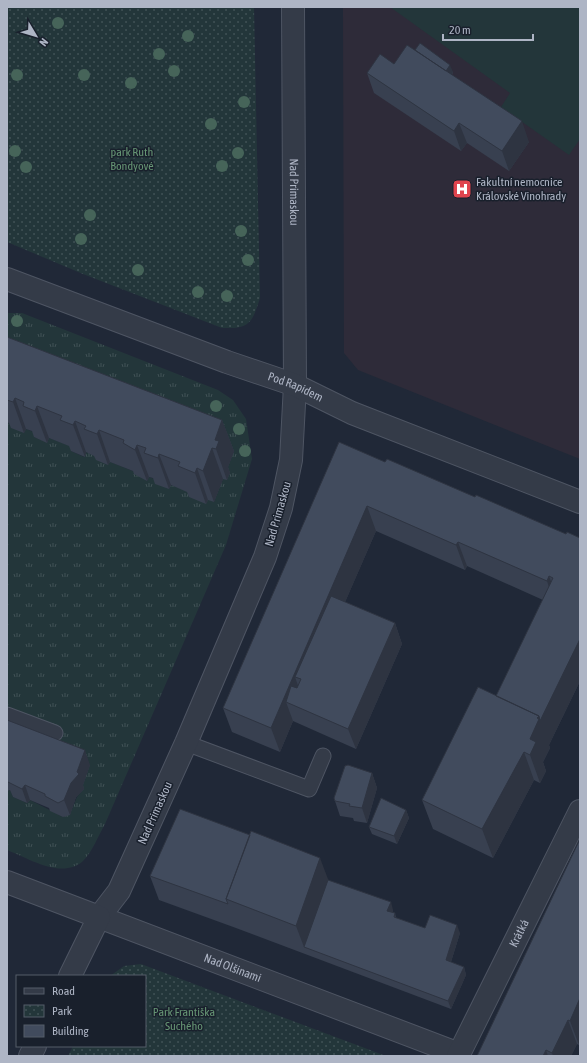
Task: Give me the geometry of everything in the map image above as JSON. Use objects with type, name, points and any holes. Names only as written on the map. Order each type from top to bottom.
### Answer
[{"type":"street","name":"Nad Primaskou","points":[[70,975],[99,917],[119,891],[186,743],[265,556],[281,508],[291,460],[295,385],[293,7]]},
{"type":"street","name":"Pod Rapidem","points":[[7,279],[227,362],[295,385],[352,413],[580,502]]},
{"type":"street","name":"Krátká","points":[[459,1055],[580,811]]},
{"type":"street","name":"Nad Olšinami","points":[[7,882],[459,1055]]},
{"type":"street","points":[[30,1056],[34,1047]]},
{"type":"lane","points":[[7,715],[56,733]]},
{"type":"lane","points":[[186,743],[309,789],[323,756]]},
{"type":"shaded area","name":"Fakultní nemocnice Královské Vinohrady","points":[[343,7],[580,7],[580,459],[358,370],[344,353]]},
{"type":"green space","name":"park Ruth Bondyové","points":[[7,7],[254,7],[260,298],[255,313],[248,323],[239,327],[222,328],[83,274],[7,242]]},
{"type":"green space","points":[[390,7],[580,7],[580,139],[569,155],[501,107],[510,93]]},
{"type":"green space","points":[[7,313],[22,313],[218,390],[233,400],[246,419],[252,459],[226,545],[105,824],[87,857],[75,866],[65,868],[45,866],[7,850],[7,791],[10,790],[13,797],[27,803],[30,800],[63,817],[70,814],[77,797],[84,789],[7,732],[7,422],[24,433],[26,429],[36,433],[34,437],[46,442],[49,438],[73,447],[71,451],[84,457],[86,452],[135,472],[147,481],[149,477],[157,480],[169,489],[171,485],[214,502],[234,451],[7,364]]},
{"type":"green space","name":"Park Františka Suchého","points":[[141,964],[386,1056],[68,1056],[72,1047],[146,1047],[146,975],[111,975],[124,966]]},
{"type":"building","points":[[420,43],[450,65],[446,71],[415,50]]},
{"type":"building","points":[[407,45],[522,121],[502,151],[459,123],[454,131],[367,73],[380,54],[394,64]]},
{"type":"building","points":[[7,337],[222,420],[215,440],[219,441],[216,449],[212,448],[203,471],[197,468],[195,473],[178,466],[180,462],[159,454],[158,458],[144,453],[146,448],[137,445],[135,450],[123,443],[124,440],[99,430],[97,434],[84,429],[86,426],[75,421],[73,425],[60,420],[62,416],[37,406],[35,411],[23,406],[24,402],[15,398],[13,402],[7,400]]},
{"type":"building","points":[[339,442],[385,462],[387,459],[475,497],[476,495],[566,534],[567,532],[580,538],[580,639],[540,721],[539,716],[496,696],[553,578],[549,576],[547,581],[458,542],[456,545],[367,506],[271,728],[223,708]]},
{"type":"building","points":[[331,596],[395,623],[348,729],[286,702],[291,686],[297,688],[301,679],[295,677]]},
{"type":"building","points":[[478,687],[539,716],[530,739],[536,742],[530,755],[524,752],[482,829],[422,800]]},
{"type":"building","points":[[7,720],[85,750],[77,772],[79,774],[71,783],[64,800],[58,803],[45,796],[45,794],[25,785],[22,789],[7,781]]},
{"type":"building","points":[[348,765],[372,773],[362,808],[349,806],[350,804],[335,801],[334,798],[345,766]]},
{"type":"building","points":[[381,798],[406,810],[394,836],[369,827]]},
{"type":"building","points":[[180,809],[250,835],[226,899],[228,904],[150,876]]},
{"type":"building","points":[[251,831],[320,858],[296,926],[226,899]]},
{"type":"building","points":[[580,839],[580,998],[570,1021],[568,1020],[552,1053],[546,1050],[543,1056],[477,1056]]},
{"type":"building","points":[[328,880],[391,902],[387,911],[395,913],[394,917],[425,928],[430,915],[457,925],[446,960],[464,967],[448,1001],[304,947]]},
{"type":"place","name":"Fakultní nemocnice Královské Vinohrady","points":[[462,189]]}]
